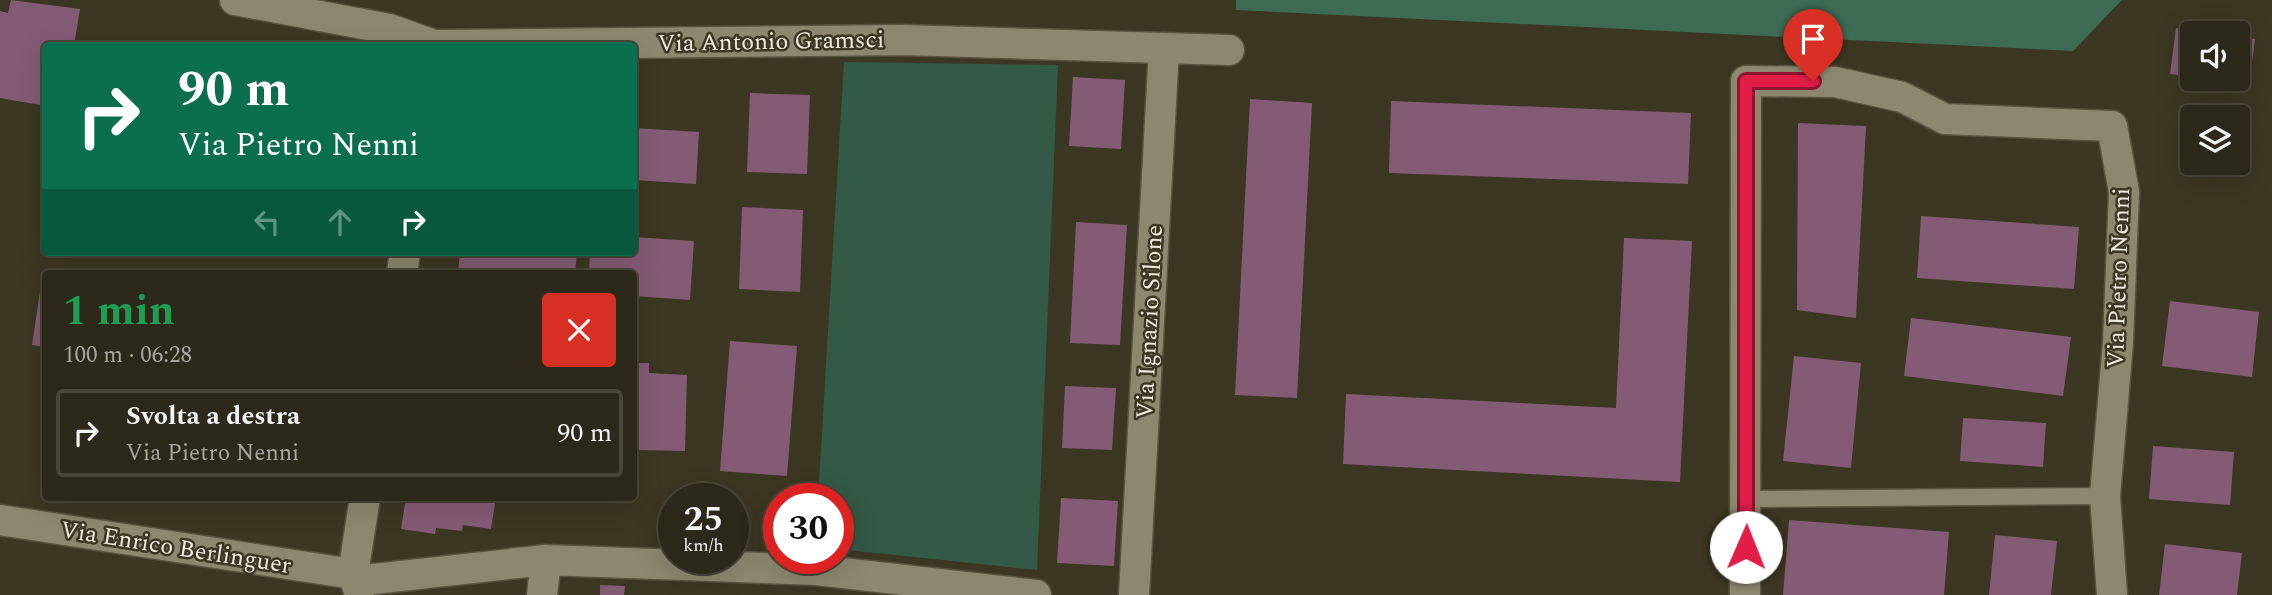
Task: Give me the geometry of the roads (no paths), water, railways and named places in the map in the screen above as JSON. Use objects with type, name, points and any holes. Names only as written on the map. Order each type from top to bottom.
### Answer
[{"type":"street","name":"Via Antonio Gramsci","points":[[235,0],[389,29],[426,42]]},
{"type":"street","name":"Via Antonio Gramsci","points":[[637,43],[903,40],[1229,50]]},
{"type":"street","name":"Via Ignazio Silone","points":[[1134,595],[1164,48]]},
{"type":"street","name":"Via Pietro Nenni","points":[[1747,499],[1746,81],[1835,82],[1902,97],[1945,119],[2112,126],[2124,192],[2118,342],[2105,496],[2112,595]]},
{"type":"street","points":[[1745,595],[1747,499]]},
{"type":"street","points":[[356,583],[365,501]]},
{"type":"street","name":"Via Enrico Berlinguer","points":[[0,520],[356,583],[545,560],[816,570],[1036,595]]},
{"type":"street","points":[[542,595],[545,560]]},
{"type":"lane","points":[[1747,499],[2105,496]]}]
